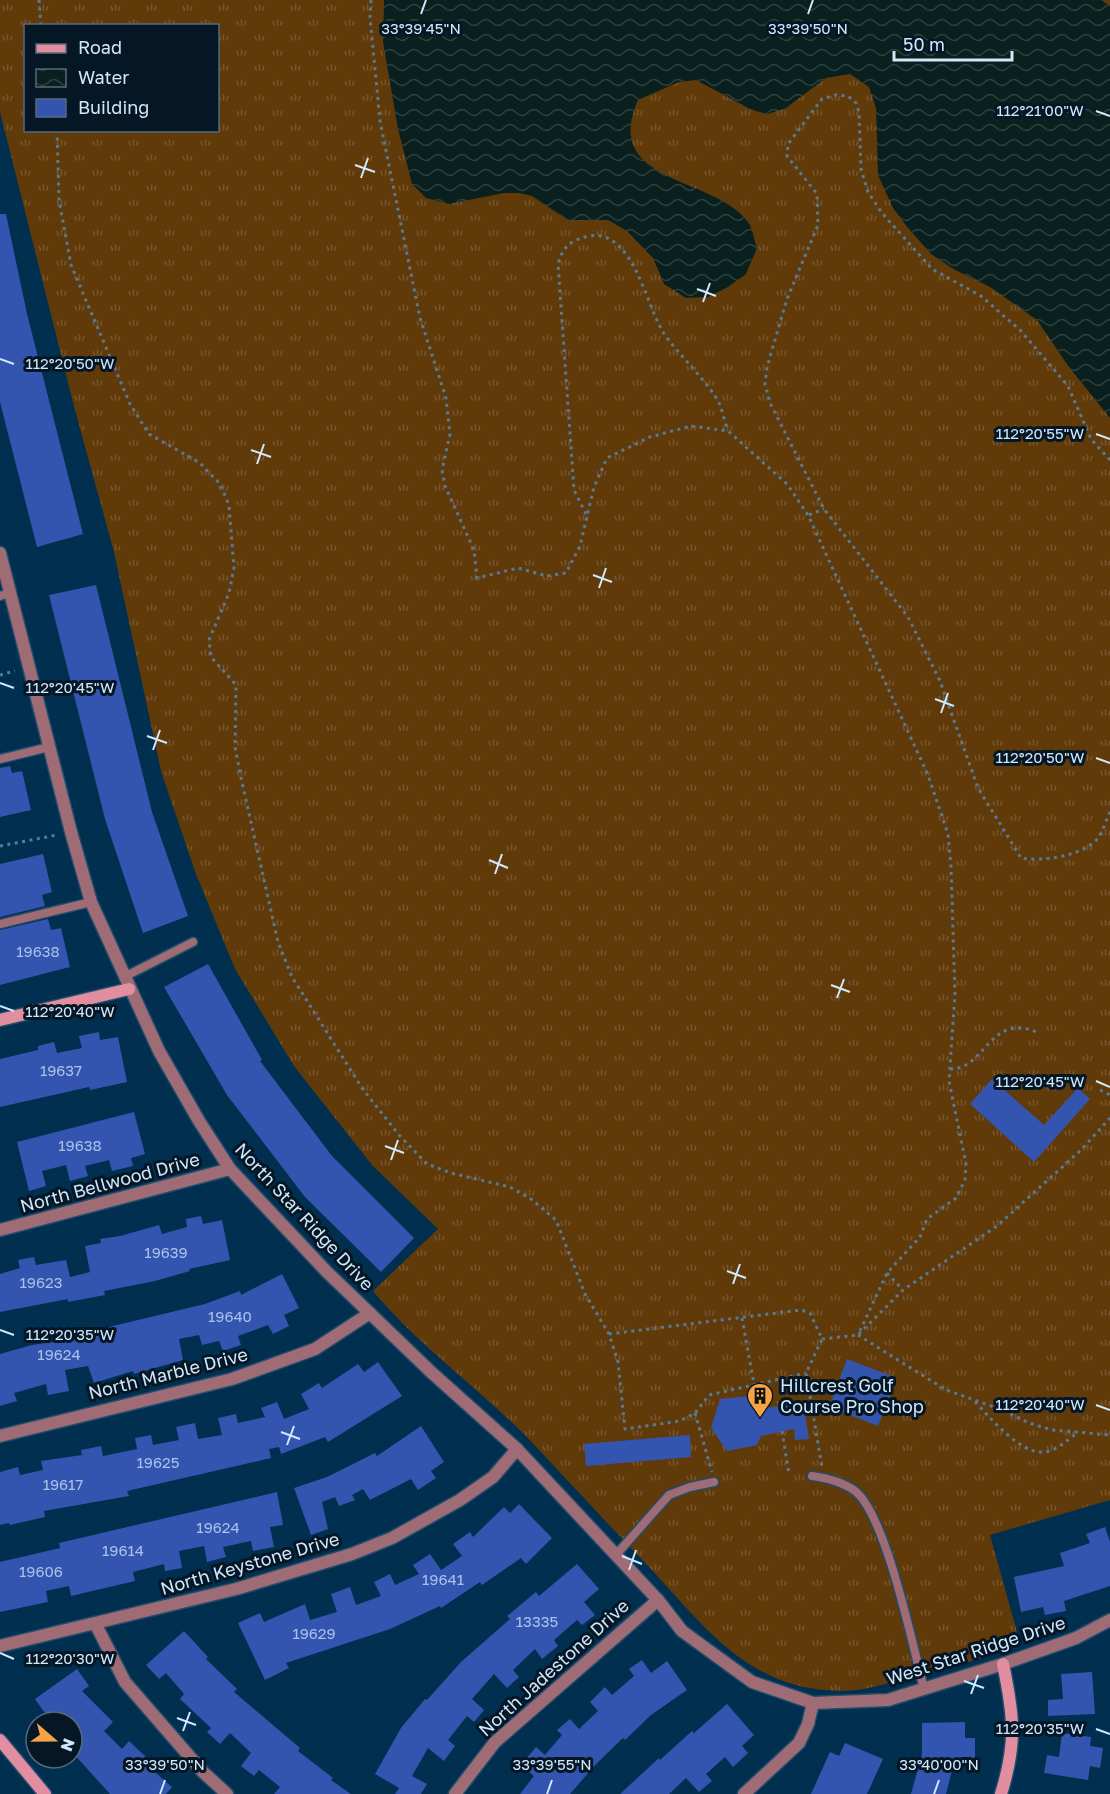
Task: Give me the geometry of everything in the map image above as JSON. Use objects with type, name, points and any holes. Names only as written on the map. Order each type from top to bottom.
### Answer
[{"type":"street","name":"North Star Ridge Drive","points":[[0,553],[5,594],[92,902],[126,983],[159,1052],[230,1169],[327,1272],[517,1449],[658,1600],[682,1631],[752,1682],[813,1703]]},
{"type":"street","points":[[0,1020],[126,983]]},
{"type":"street","name":"North Bellwood Drive","points":[[0,1230],[230,1169]]},
{"type":"street","name":"North Marble Drive","points":[[0,1436],[232,1379],[315,1348],[370,1313]]},
{"type":"street","name":"North Keystone Drive","points":[[0,1646],[96,1625],[298,1572],[392,1538],[460,1500],[493,1477],[517,1449]]},
{"type":"street","name":"North Jadestone Drive","points":[[454,1794],[495,1742],[658,1600]]},
{"type":"street","name":"West Star Ridge Drive","points":[[813,1703],[888,1700],[1003,1664],[1076,1638],[1110,1620]]},
{"type":"street","points":[[96,1625],[124,1682],[203,1772],[227,1794]]},
{"type":"street","points":[[1001,1794],[1009,1770],[1014,1734],[1011,1702],[1003,1664]]},
{"type":"street","points":[[744,1794],[799,1743],[808,1724],[813,1703]]},
{"type":"street","points":[[0,1740],[45,1794]]},
{"type":"lane","points":[[0,759],[49,747]]},
{"type":"lane","points":[[0,924],[92,902]]},
{"type":"lane","points":[[126,983],[194,942]]},
{"type":"lane","points":[[812,1476],[854,1490],[874,1516],[901,1600],[924,1689]]},
{"type":"lane","points":[[615,1556],[669,1495],[690,1487],[714,1482]]},
{"type":"path","points":[[39,0],[41,24]]},
{"type":"path","points":[[371,0],[370,17],[380,121],[420,318],[446,398],[450,434],[442,470],[444,486],[474,550],[477,578],[518,568],[546,576],[566,573],[580,546],[594,487],[607,458],[650,437],[691,426],[728,431]]},
{"type":"path","points":[[1110,460],[1091,439],[1068,386],[1028,338],[981,296],[932,269],[882,213],[868,192],[861,169],[859,112],[856,103],[848,96],[836,94],[822,99],[788,144],[787,156],[817,194],[818,225],[787,298],[767,367],[765,385],[771,405],[824,509],[908,617],[940,681],[978,788],[1021,858],[1037,861],[1080,850],[1098,839],[1110,812]]},
{"type":"path","points":[[57,132],[59,200],[71,266],[130,404],[149,434],[200,463],[220,484],[229,505],[234,568],[229,593],[209,640],[211,657],[236,686],[235,747],[239,768],[278,942],[292,977],[362,1088],[399,1135],[427,1164],[451,1173],[510,1187],[531,1198],[556,1220],[585,1294],[609,1334],[618,1362],[625,1429],[668,1425],[694,1413],[709,1395],[806,1373]]},
{"type":"path","points":[[586,514],[574,490],[558,264],[563,248],[574,240],[593,235],[617,243],[633,262],[662,330],[719,403],[728,431],[787,484],[808,515],[928,775],[948,834],[955,964],[949,1081],[966,1164],[965,1180],[957,1198],[927,1219],[920,1237],[887,1273],[858,1335]]},
{"type":"path","points":[[808,515],[824,509]]},
{"type":"path","points":[[0,846],[71,832]]},
{"type":"path","points":[[950,1069],[968,1062],[1004,1030],[1023,1026],[1036,1032]]},
{"type":"path","points":[[1100,1090],[1110,1095]]},
{"type":"path","points":[[858,1335],[903,1290],[997,1226],[1081,1150],[1110,1118]]},
{"type":"path","points":[[887,1273],[903,1290]]},
{"type":"path","points":[[609,1334],[806,1311],[813,1318],[822,1339],[806,1373],[823,1478]]},
{"type":"path","points":[[742,1318],[754,1384]]},
{"type":"path","points":[[822,1339],[858,1335],[946,1390],[1052,1430],[1110,1435]]},
{"type":"path","points":[[974,1400],[1009,1437],[1025,1447],[1042,1453],[1055,1449],[1077,1433]]},
{"type":"path","points":[[694,1413],[714,1482]]},
{"type":"path","points":[[782,1431],[789,1474]]},
{"type":"green space","points":[[0,0],[1110,0],[1110,1500],[990,1535],[1020,1643],[971,1661],[874,1687],[845,1691],[812,1689],[782,1681],[757,1669],[711,1634],[520,1430],[412,1333],[373,1291],[438,1229],[372,1165],[294,1066],[235,969],[196,874],[161,771],[114,552],[75,410],[0,112]]},
{"type":"water","points":[[384,0],[1101,0],[1110,6],[1110,418],[1069,367],[1037,320],[990,287],[955,270],[931,254],[908,228],[893,208],[878,175],[876,108],[869,87],[850,74],[826,78],[786,108],[768,114],[752,110],[696,80],[679,82],[638,100],[631,128],[635,148],[647,164],[732,207],[748,222],[757,248],[746,274],[728,287],[708,297],[686,298],[664,284],[653,258],[627,231],[608,220],[568,220],[532,196],[519,193],[504,193],[449,204],[426,198],[412,184],[398,129],[383,42]]},
{"type":"building","points":[[0,214],[6,214],[27,314],[83,534],[37,547],[0,402]]},
{"type":"building","points":[[96,585],[152,812],[188,916],[143,933],[105,819],[49,595]]},
{"type":"building","points":[[10,766],[12,773],[22,771],[31,810],[0,817],[0,768]]},
{"type":"building","points":[[43,854],[52,892],[42,895],[45,906],[0,917],[0,864]]},
{"type":"building","points":[[48,919],[51,930],[61,928],[70,967],[0,985],[0,930]]},
{"type":"building","points":[[208,964],[262,1060],[260,1061],[332,1156],[414,1238],[381,1272],[305,1197],[227,1095],[164,987]]},
{"type":"building","points":[[99,1032],[100,1040],[118,1037],[127,1082],[90,1090],[89,1087],[0,1107],[0,1059],[38,1050],[38,1046],[54,1042],[57,1053],[82,1048],[79,1036]]},
{"type":"building","points":[[992,1079],[1044,1125],[1078,1088],[1090,1099],[1034,1162],[970,1104]]},
{"type":"building","points":[[134,1112],[145,1154],[131,1158],[133,1166],[112,1171],[109,1160],[85,1166],[88,1176],[70,1181],[66,1165],[42,1171],[46,1186],[29,1191],[17,1142]]},
{"type":"building","points":[[201,1216],[203,1224],[222,1220],[230,1260],[189,1269],[190,1271],[155,1281],[104,1291],[105,1295],[68,1302],[68,1299],[0,1312],[0,1274],[20,1268],[18,1260],[34,1257],[36,1265],[66,1260],[70,1277],[90,1272],[85,1246],[101,1243],[100,1239],[159,1225],[162,1234],[187,1227],[186,1219]]},
{"type":"building","points":[[282,1274],[299,1308],[284,1315],[289,1326],[273,1334],[268,1325],[238,1336],[241,1345],[223,1351],[219,1341],[202,1345],[199,1335],[179,1339],[183,1360],[134,1374],[133,1371],[94,1383],[88,1366],[65,1370],[69,1391],[48,1395],[46,1384],[14,1393],[17,1401],[0,1406],[0,1354],[32,1345],[74,1339],[113,1326],[205,1304],[240,1291],[241,1295]]},
{"type":"building","points":[[847,1359],[897,1378],[878,1426],[829,1407]]},
{"type":"building","points":[[378,1362],[402,1396],[328,1442],[325,1437],[281,1454],[279,1447],[269,1449],[271,1458],[127,1491],[129,1496],[44,1511],[45,1517],[0,1525],[0,1472],[18,1467],[20,1475],[43,1470],[41,1461],[82,1455],[81,1450],[101,1446],[103,1456],[137,1449],[135,1438],[151,1435],[153,1445],[179,1440],[176,1427],[195,1423],[198,1439],[222,1435],[218,1418],[236,1414],[238,1423],[265,1417],[261,1408],[277,1402],[284,1419],[309,1409],[301,1394],[319,1383],[322,1388],[358,1364],[364,1372]]},
{"type":"building","name":"Hillcrest Golf Course Pro Shop","points":[[749,1396],[760,1409],[790,1404],[789,1409],[804,1408],[809,1439],[795,1440],[794,1429],[761,1436],[757,1445],[727,1451],[711,1428],[720,1399]]},
{"type":"building","points":[[421,1426],[444,1462],[431,1471],[436,1478],[418,1490],[411,1479],[370,1500],[363,1489],[352,1495],[355,1500],[339,1506],[335,1497],[322,1502],[328,1529],[311,1535],[294,1488],[327,1477],[375,1453],[377,1456]]},
{"type":"building","points":[[690,1435],[691,1457],[586,1466],[584,1444]]},
{"type":"building","points":[[277,1492],[283,1525],[270,1527],[274,1547],[253,1551],[251,1541],[223,1547],[226,1557],[207,1562],[204,1546],[179,1551],[182,1568],[165,1571],[164,1564],[133,1572],[135,1581],[71,1596],[69,1586],[46,1591],[48,1602],[0,1612],[0,1562],[60,1548],[59,1543]]},
{"type":"building","points":[[519,1504],[552,1538],[526,1564],[521,1558],[482,1585],[480,1582],[441,1608],[440,1606],[390,1629],[286,1663],[289,1668],[265,1680],[238,1623],[260,1613],[264,1622],[305,1604],[310,1620],[337,1612],[331,1594],[350,1587],[356,1605],[381,1596],[374,1582],[390,1574],[395,1585],[419,1574],[413,1565],[430,1554],[441,1570],[462,1556],[453,1544],[470,1532],[473,1537],[504,1507],[510,1513]]},
{"type":"building","points":[[1105,1527],[1110,1542],[1110,1586],[1064,1601],[1066,1611],[1045,1615],[1043,1607],[1021,1612],[1014,1577],[1064,1566],[1060,1553],[1090,1543],[1086,1534]]},
{"type":"building","points":[[577,1564],[599,1589],[584,1602],[595,1615],[582,1625],[577,1620],[554,1640],[558,1646],[542,1659],[535,1649],[513,1670],[519,1677],[507,1688],[494,1674],[472,1699],[484,1710],[474,1722],[467,1716],[448,1740],[455,1746],[444,1761],[428,1748],[412,1776],[427,1784],[421,1794],[395,1794],[399,1788],[375,1774],[401,1728],[461,1662],[510,1619],[507,1616],[536,1592],[539,1596]]},
{"type":"building","points":[[184,1631],[208,1657],[206,1659],[237,1689],[234,1692],[300,1748],[298,1751],[333,1778],[331,1780],[351,1794],[274,1794],[280,1787],[259,1770],[254,1776],[241,1766],[251,1753],[230,1733],[220,1744],[207,1732],[211,1728],[180,1699],[184,1694],[166,1673],[159,1679],[146,1665]]},
{"type":"building","points":[[642,1660],[651,1673],[667,1661],[687,1690],[651,1715],[625,1740],[623,1738],[570,1794],[520,1794],[534,1776],[521,1765],[536,1747],[545,1755],[562,1735],[557,1730],[570,1719],[579,1729],[598,1711],[590,1702],[605,1687],[612,1695],[634,1676],[629,1669]]},
{"type":"building","points":[[77,1669],[89,1686],[82,1691],[113,1722],[104,1731],[122,1749],[129,1741],[146,1757],[142,1761],[172,1787],[166,1794],[110,1794],[84,1765],[84,1710],[43,1710],[35,1699]]},
{"type":"building","points":[[1092,1672],[1095,1714],[1048,1716],[1048,1700],[1063,1699],[1061,1674]]},
{"type":"building","points":[[727,1704],[754,1735],[742,1746],[748,1753],[733,1767],[725,1757],[706,1774],[712,1781],[699,1792],[686,1778],[669,1794],[620,1794],[659,1758],[660,1760]]},
{"type":"building","points":[[965,1722],[965,1738],[975,1738],[975,1758],[955,1758],[946,1794],[911,1794],[922,1754],[922,1723]]},
{"type":"building","points":[[1062,1733],[1091,1737],[1090,1746],[1103,1748],[1100,1768],[1090,1766],[1088,1780],[1044,1773],[1047,1755],[1059,1757]]},
{"type":"building","points":[[845,1743],[883,1759],[867,1794],[811,1794],[830,1752],[839,1756]]},
{"type":"place","name":"Hillcrest Golf Course Pro Shop","points":[[760,1419]]}]
